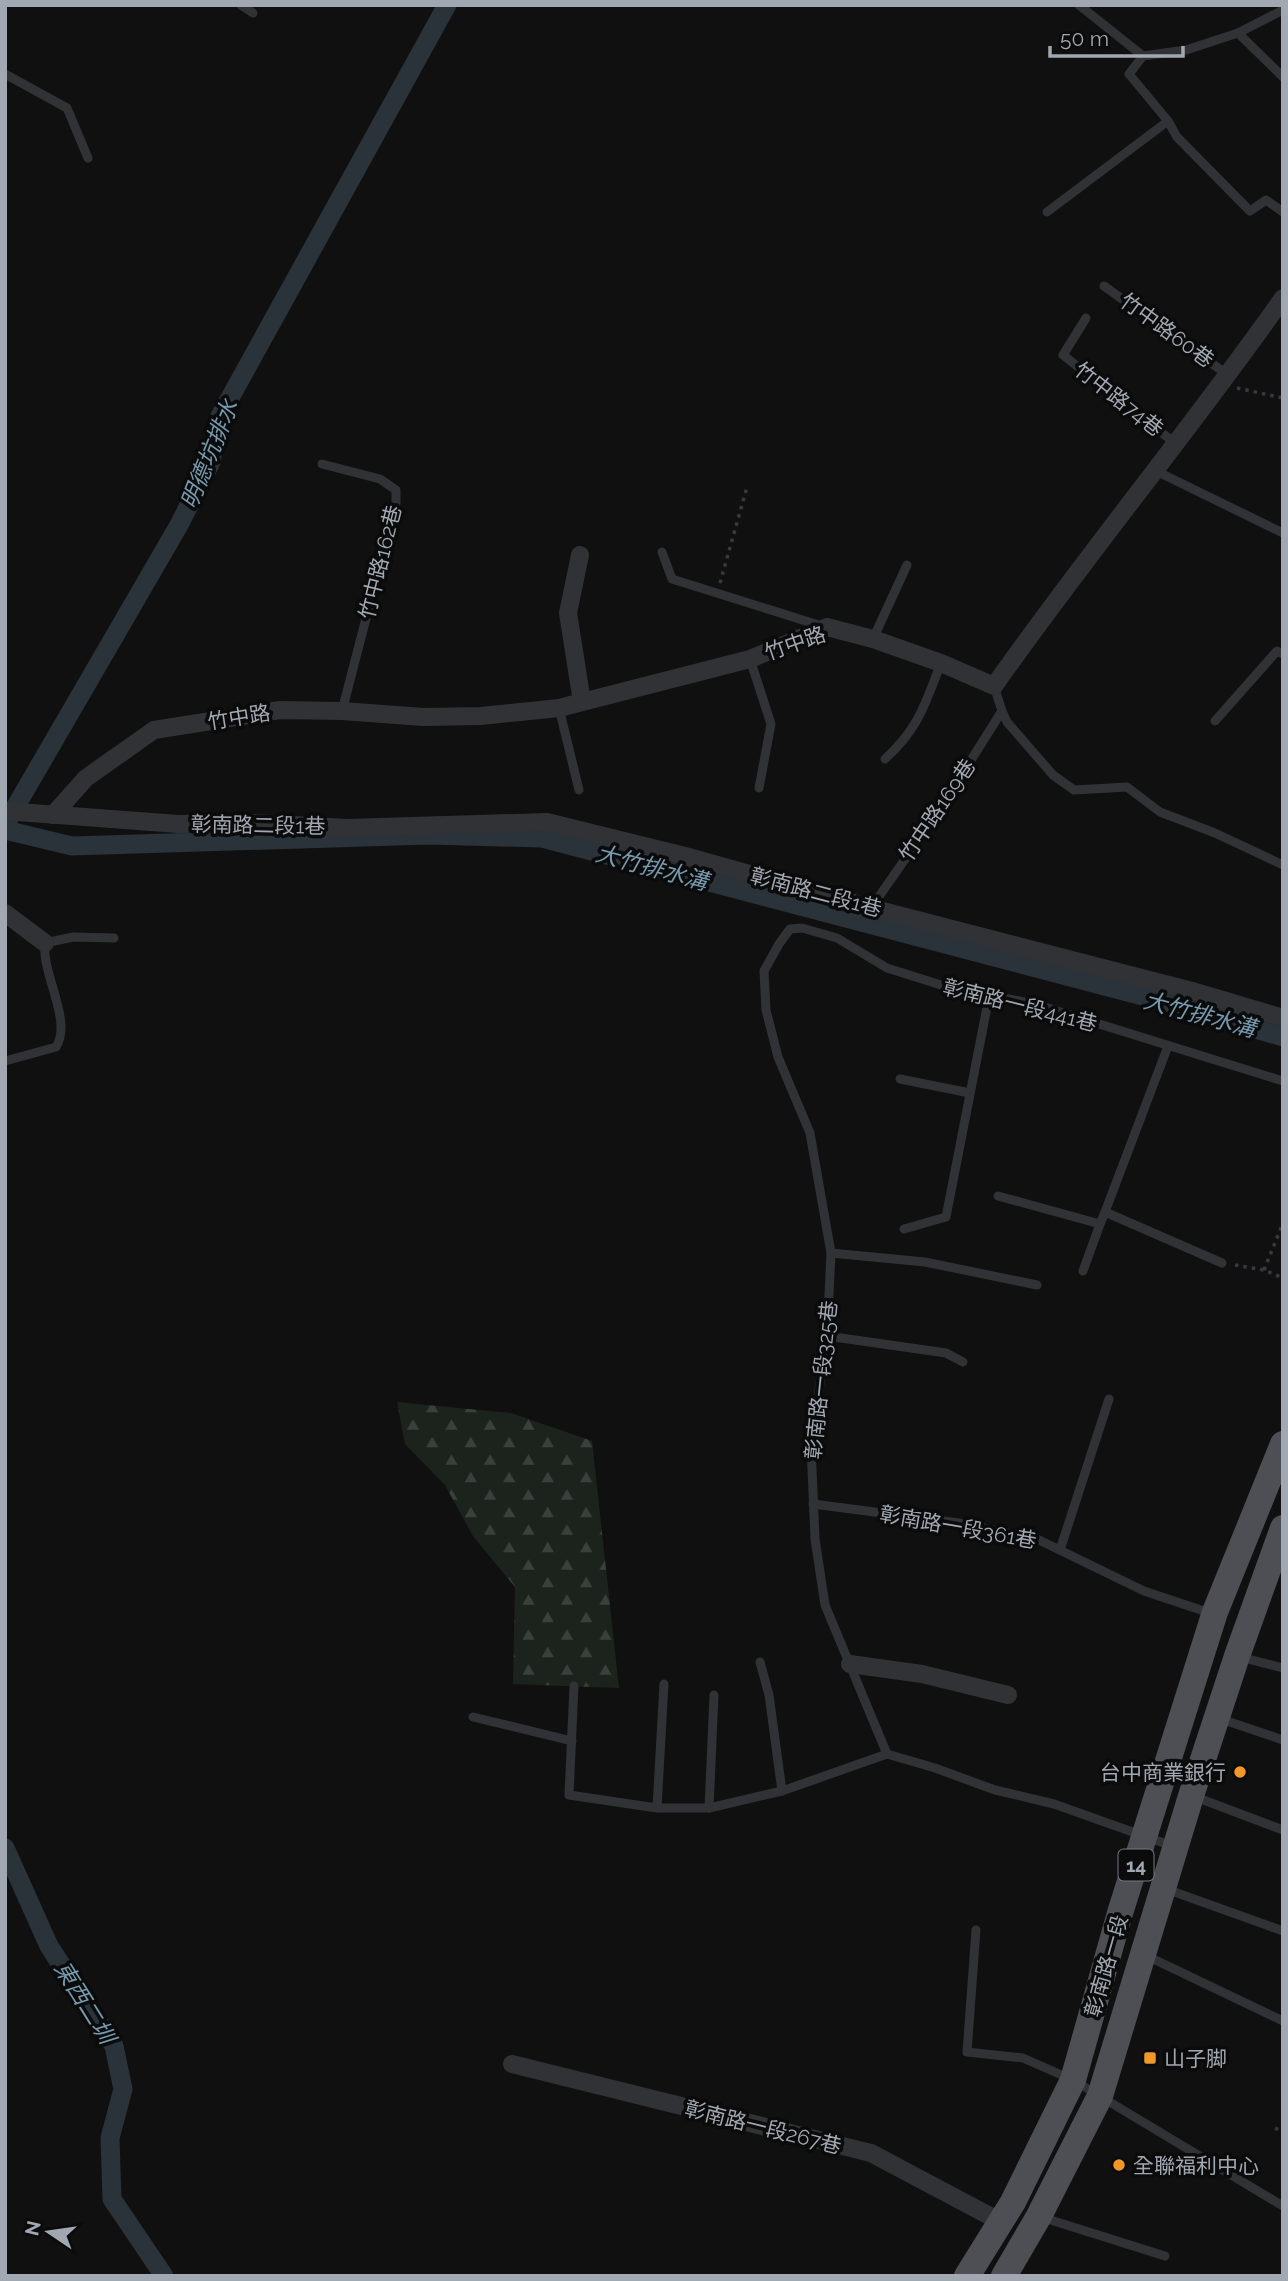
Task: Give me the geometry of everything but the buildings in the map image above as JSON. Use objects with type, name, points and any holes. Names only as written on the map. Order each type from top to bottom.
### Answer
[{"type":"main road","name":"彰南路一段","points":[[995,2268],[1001,2222],[1073,2080],[1145,1836],[1215,1615],[1283,1444]]},
{"type":"main road","name":"彰南路一段","points":[[995,2268],[1039,2216],[1100,2096],[1191,1796],[1237,1656],[1280,1541]]},
{"type":"street","points":[[994,685],[1039,621],[1225,380],[1283,298]]},
{"type":"street","points":[[580,555],[568,613],[582,702]]},
{"type":"street","name":"竹中路","points":[[53,815],[86,778],[154,730],[280,710],[435,717],[481,716],[558,708],[750,659],[827,627],[873,639],[994,685]]},
{"type":"street","name":"彰南路二段1巷","points":[[5,811],[178,824],[257,823],[347,828],[547,822],[1166,984],[1283,1018]]},
{"type":"street","points":[[5,913],[45,943]]},
{"type":"street","points":[[850,1664],[922,1674],[1008,1695]]},
{"type":"street","name":"彰南路一段267巷","points":[[512,2064],[871,2153],[1001,2222]]},
{"type":"lane","points":[[241,5],[253,13]]},
{"type":"lane","points":[[1079,5],[1143,55],[1186,50],[1238,33],[1283,10]]},
{"type":"lane","points":[[1238,33],[1283,77]]},
{"type":"lane","points":[[1143,55],[1129,74],[1168,121],[1177,137],[1250,211],[1266,200],[1283,212]]},
{"type":"lane","points":[[5,74],[67,108],[88,158]]},
{"type":"lane","points":[[1047,212],[1168,121]]},
{"type":"lane","name":"竹中路60巷","points":[[1104,286],[1225,380]]},
{"type":"lane","name":"竹中路74巷","points":[[1086,318],[1063,355],[1176,444]]},
{"type":"lane","name":"竹中路162巷","points":[[322,464],[380,479],[396,490],[396,503],[342,711]]},
{"type":"lane","points":[[1156,471],[1283,533]]},
{"type":"lane","points":[[662,552],[673,579],[827,627]]},
{"type":"lane","points":[[873,639],[908,565]]},
{"type":"lane","points":[[1214,721],[1277,651],[1283,653]]},
{"type":"lane","points":[[750,659],[771,724],[759,788]]},
{"type":"lane","points":[[885,759],[902,744],[916,725],[941,663]]},
{"type":"lane","points":[[994,685],[1007,722],[1054,775],[1074,790],[1128,787],[1160,812],[1283,865]]},
{"type":"lane","points":[[558,708],[579,790]]},
{"type":"lane","name":"竹中路169巷","points":[[871,908],[942,806],[1002,711]]},
{"type":"lane","name":"彰南路一段441巷","points":[[802,928],[838,938],[887,968],[989,997],[1038,1005],[1283,1081]]},
{"type":"lane","name":"彰南路一段325巷","points":[[802,928],[790,929],[764,971],[766,1010],[778,1057],[810,1133],[831,1253],[827,1336],[811,1445],[815,1539],[825,1605],[887,1754]]},
{"type":"lane","points":[[5,1061],[55,1047],[60,1040],[60,1018],[44,955],[45,943],[73,937],[114,937]]},
{"type":"lane","points":[[904,1229],[946,1217],[989,997]]},
{"type":"lane","points":[[1083,1272],[1168,1046]]},
{"type":"lane","points":[[900,1079],[970,1093]]},
{"type":"lane","points":[[999,1196],[1100,1224]]},
{"type":"lane","points":[[1105,1212],[1222,1263]]},
{"type":"lane","points":[[831,1253],[925,1262],[1037,1285]]},
{"type":"lane","points":[[827,1336],[946,1353],[963,1362]]},
{"type":"lane","points":[[1060,1550],[1110,1399]]},
{"type":"lane","name":"彰南路一段361巷","points":[[813,1504],[960,1523],[1037,1539],[1144,1591],[1215,1615]]},
{"type":"lane","points":[[1237,1656],[1283,1668]]},
{"type":"lane","points":[[760,1662],[768,1695],[782,1791]]},
{"type":"lane","points":[[657,1808],[664,1684]]},
{"type":"lane","points":[[574,1686],[569,1795],[657,1808],[709,1808],[782,1791],[887,1754],[995,1790],[1054,1804],[1177,1848]]},
{"type":"lane","points":[[709,1808],[714,1695]]},
{"type":"lane","points":[[472,1717],[572,1741]]},
{"type":"lane","points":[[1217,1717],[1283,1740]]},
{"type":"lane","points":[[1191,1796],[1283,1830]]},
{"type":"lane","points":[[1165,1888],[1283,1931]]},
{"type":"lane","points":[[976,1930],[967,2052],[1023,2059],[1073,2080],[1283,2206]]},
{"type":"lane","points":[[1143,1954],[1283,2021]]},
{"type":"lane","points":[[1039,2216],[1165,2256]]},
{"type":"path","points":[[1225,380],[1283,398]]},
{"type":"path","points":[[718,593],[747,487]]},
{"type":"path","points":[[1264,1270],[1283,1223]]},
{"type":"path","points":[[1222,1263],[1264,1270],[1283,1278]]},
{"type":"path","points":[[1275,2128],[1283,2132]]},
{"type":"green space","points":[[397,1402],[511,1413],[592,1441],[619,1688],[513,1684],[515,1587],[473,1536],[445,1485],[405,1444]]},
{"type":"waterway","name":"明德坑排水","points":[[5,825],[179,525],[211,462],[220,416],[447,5]]},
{"type":"waterway","name":"大竹排水溝","points":[[5,830],[72,846],[428,835],[542,838],[1135,994],[1283,1037]]},
{"type":"waterway","name":"東西二圳","points":[[5,1848],[49,1946],[114,2046],[123,2089],[110,2138],[112,2199],[164,2276]]},
{"type":"place","name":"台中商業銀行","points":[[1240,1772]]},
{"type":"place","name":"山子脚","points":[[1150,2058]]},
{"type":"place","name":"全聯福利中心","points":[[1119,2165]]}]
